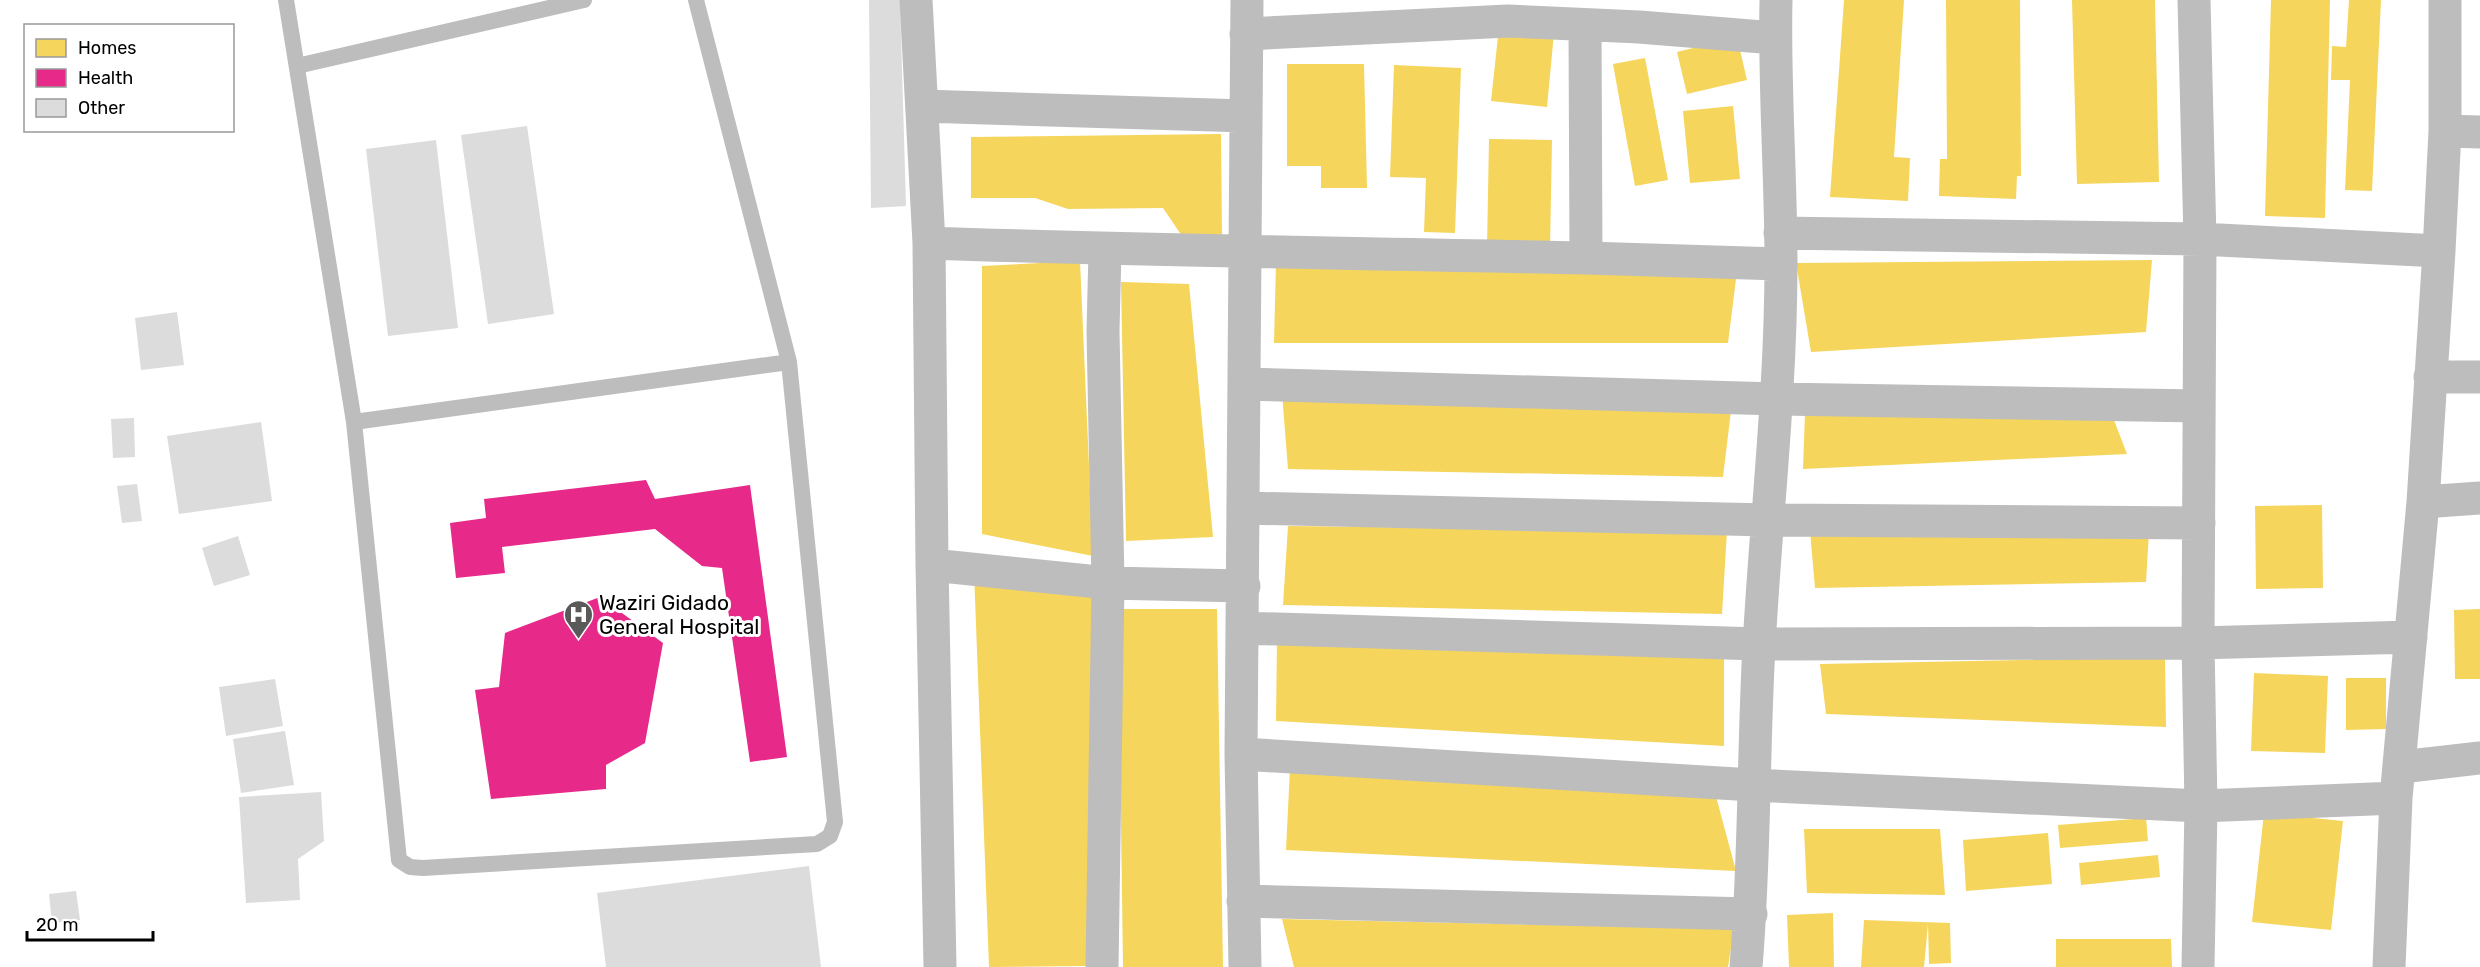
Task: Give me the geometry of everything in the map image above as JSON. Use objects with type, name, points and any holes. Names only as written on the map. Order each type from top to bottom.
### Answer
[{"type":"street","points":[[916,0],[929,243],[932,565],[940,967]]},
{"type":"street","points":[[1245,967],[1241,753],[1245,384],[1243,250],[1247,0]]},
{"type":"street","points":[[1746,967],[1751,914],[1753,785],[1759,645],[1777,399],[1781,248],[1776,0]]},
{"type":"street","points":[[2194,0],[2200,239],[2198,643],[2201,806],[2198,967]]},
{"type":"street","points":[[2389,967],[2398,782],[2422,502],[2439,251],[2445,131],[2445,0]]},
{"type":"street","points":[[1246,34],[1382,14],[1508,11],[1585,26],[1639,14],[1775,38]]},
{"type":"street","points":[[1585,26],[1586,258]]},
{"type":"street","points":[[922,106],[1246,116]]},
{"type":"street","points":[[2445,131],[2480,132]]},
{"type":"street","points":[[929,243],[1105,250],[1243,250],[1586,258],[1781,248],[2200,239],[2439,251]]},
{"type":"street","points":[[1102,967],[1108,583],[1103,331],[1105,250]]},
{"type":"street","points":[[2430,377],[2480,377]]},
{"type":"street","points":[[1245,384],[1777,399],[2199,406]]},
{"type":"street","points":[[2422,502],[2480,498]]},
{"type":"street","points":[[1244,508],[1769,520],[2199,523]]},
{"type":"street","points":[[932,565],[1108,583],[1244,586]]},
{"type":"street","points":[[1242,628],[1759,645],[2198,643],[2411,637]]},
{"type":"street","points":[[1241,753],[1753,785],[2201,806],[2398,782],[2480,758]]},
{"type":"street","points":[[1243,901],[1751,914]]},
{"type":"lane","points":[[286,0],[354,422],[399,860],[410,867],[423,868],[817,844],[830,836],[835,822],[789,362],[696,0]]},
{"type":"lane","points":[[297,66],[584,0]]},
{"type":"lane","points":[[354,422],[789,362]]},
{"type":"building: Homes","points":[[1844,0],[1904,0],[1894,157],[1910,158],[1908,201],[1830,197]]},
{"type":"building: Homes","points":[[1946,0],[2020,0],[2021,176],[2017,176],[2016,199],[1939,196],[1940,159],[1947,159]]},
{"type":"building: Homes","points":[[2072,0],[2155,0],[2159,182],[2077,184]]},
{"type":"building: Homes","points":[[2271,0],[2330,0],[2325,218],[2265,216]]},
{"type":"building: Homes","points":[[2349,0],[2381,0],[2372,191],[2345,190],[2350,80],[2331,80],[2332,46],[2346,47]]},
{"type":"building: Homes","points":[[1499,27],[1554,33],[1547,107],[1491,101]]},
{"type":"building: Homes","points":[[1737,37],[1747,80],[1687,94],[1677,52]]},
{"type":"building: Homes","points":[[1645,58],[1668,180],[1635,186],[1613,64]]},
{"type":"building: Homes","points":[[1287,64],[1364,64],[1367,188],[1321,188],[1321,166],[1287,166]]},
{"type":"building: Homes","points":[[1394,65],[1461,68],[1455,233],[1424,232],[1426,178],[1390,177]]},
{"type":"building: Homes","points":[[1733,106],[1740,179],[1690,183],[1683,111]]},
{"type":"building: Homes","points":[[1221,134],[1222,236],[1182,236],[1163,208],[1068,209],[1035,198],[971,198],[971,137]]},
{"type":"building: Homes","points":[[1489,139],[1552,140],[1550,248],[1487,247]]},
{"type":"building: Homes","points":[[2152,260],[2146,332],[1811,352],[1796,263]]},
{"type":"building: Homes","points":[[1080,261],[1093,556],[982,534],[982,266]]},
{"type":"building: Homes","points":[[1276,262],[1738,263],[1728,343],[1274,343]]},
{"type":"building: Homes","points":[[1121,282],[1189,284],[1213,537],[1126,541]]},
{"type":"building: Homes","points":[[1282,393],[1731,411],[1723,477],[1288,469]]},
{"type":"building: Homes","points":[[1805,413],[2112,415],[2127,454],[1803,469]]},
{"type":"building: Homes","points":[[2322,505],[2323,588],[2256,589],[2255,506]]},
{"type":"building: Homes","points":[[1288,526],[1727,531],[1722,614],[1283,605]]},
{"type":"building: Homes","points":[[1810,531],[2149,532],[2146,582],[1815,588]]},
{"type":"building: Homes","points":[[974,572],[1094,597],[1088,966],[989,967]]},
{"type":"building: Homes","points":[[1118,609],[1217,609],[1223,967],[1123,967]]},
{"type":"building: Homes","points":[[2480,609],[2480,679],[2455,679],[2454,610]]},
{"type":"building: Homes","points":[[1277,641],[1724,652],[1724,746],[1276,721]]},
{"type":"building: Homes","points":[[2165,657],[2166,727],[1826,714],[1820,664]]},
{"type":"building: Homes","points":[[2254,673],[2328,676],[2325,753],[2251,751]]},
{"type":"building: Homes","points":[[2346,678],[2386,678],[2386,729],[2346,730]]},
{"type":"building: Homes","points":[[1290,768],[1714,789],[1736,871],[1286,850]]},
{"type":"building: Homes","points":[[2264,813],[2343,821],[2331,930],[2252,922]]},
{"type":"building: Homes","points":[[2146,818],[2148,841],[2060,848],[2058,825]]},
{"type":"building: Homes","points":[[1804,829],[1940,829],[1945,895],[1807,893]]},
{"type":"building: Homes","points":[[2048,833],[2052,884],[1966,891],[1963,840]]},
{"type":"building: Homes","points":[[2158,855],[2160,877],[2081,885],[2079,863]]},
{"type":"building: Homes","points":[[1833,913],[1834,967],[1789,967],[1787,915]]},
{"type":"building: Homes","points":[[1282,919],[1734,929],[1728,967],[1294,967]]},
{"type":"building: Homes","points":[[1864,920],[1950,923],[1951,963],[1929,964],[1928,924],[1924,967],[1861,967]]},
{"type":"building: Homes","points":[[2056,939],[2171,939],[2172,967],[2056,967]]},
{"type":"building: Health","points":[[646,480],[655,499],[750,485],[787,757],[750,762],[722,568],[702,566],[655,529],[502,547],[505,573],[456,578],[450,523],[486,518],[484,499]]},
{"type":"building: Health","points":[[600,597],[663,643],[645,743],[606,765],[606,789],[491,799],[475,690],[499,687],[505,633]]},
{"type":"building: Other","points":[[869,0],[900,0],[906,206],[871,208]]},
{"type":"building: Other","points":[[527,126],[554,314],[488,324],[461,135]]},
{"type":"building: Other","points":[[436,140],[458,328],[388,336],[366,149]]},
{"type":"building: Other","points":[[177,312],[184,365],[141,370],[135,318]]},
{"type":"building: Other","points":[[134,418],[135,457],[113,458],[111,419]]},
{"type":"building: Other","points":[[261,422],[272,501],[179,514],[167,436]]},
{"type":"building: Other","points":[[137,484],[142,521],[122,523],[117,486]]},
{"type":"building: Other","points":[[238,536],[250,575],[214,586],[202,548]]},
{"type":"building: Other","points":[[275,679],[283,726],[226,736],[219,687]]},
{"type":"building: Other","points":[[285,731],[294,785],[241,793],[233,739]]},
{"type":"building: Other","points":[[321,792],[324,841],[298,859],[300,900],[246,903],[239,797]]},
{"type":"building: Other","points":[[809,866],[821,967],[606,967],[597,893]]},
{"type":"building: Other","points":[[76,891],[80,920],[52,923],[49,894]]},
{"type":"place","name":"Waziri Gidado General Hospital","points":[[578,640]]}]
